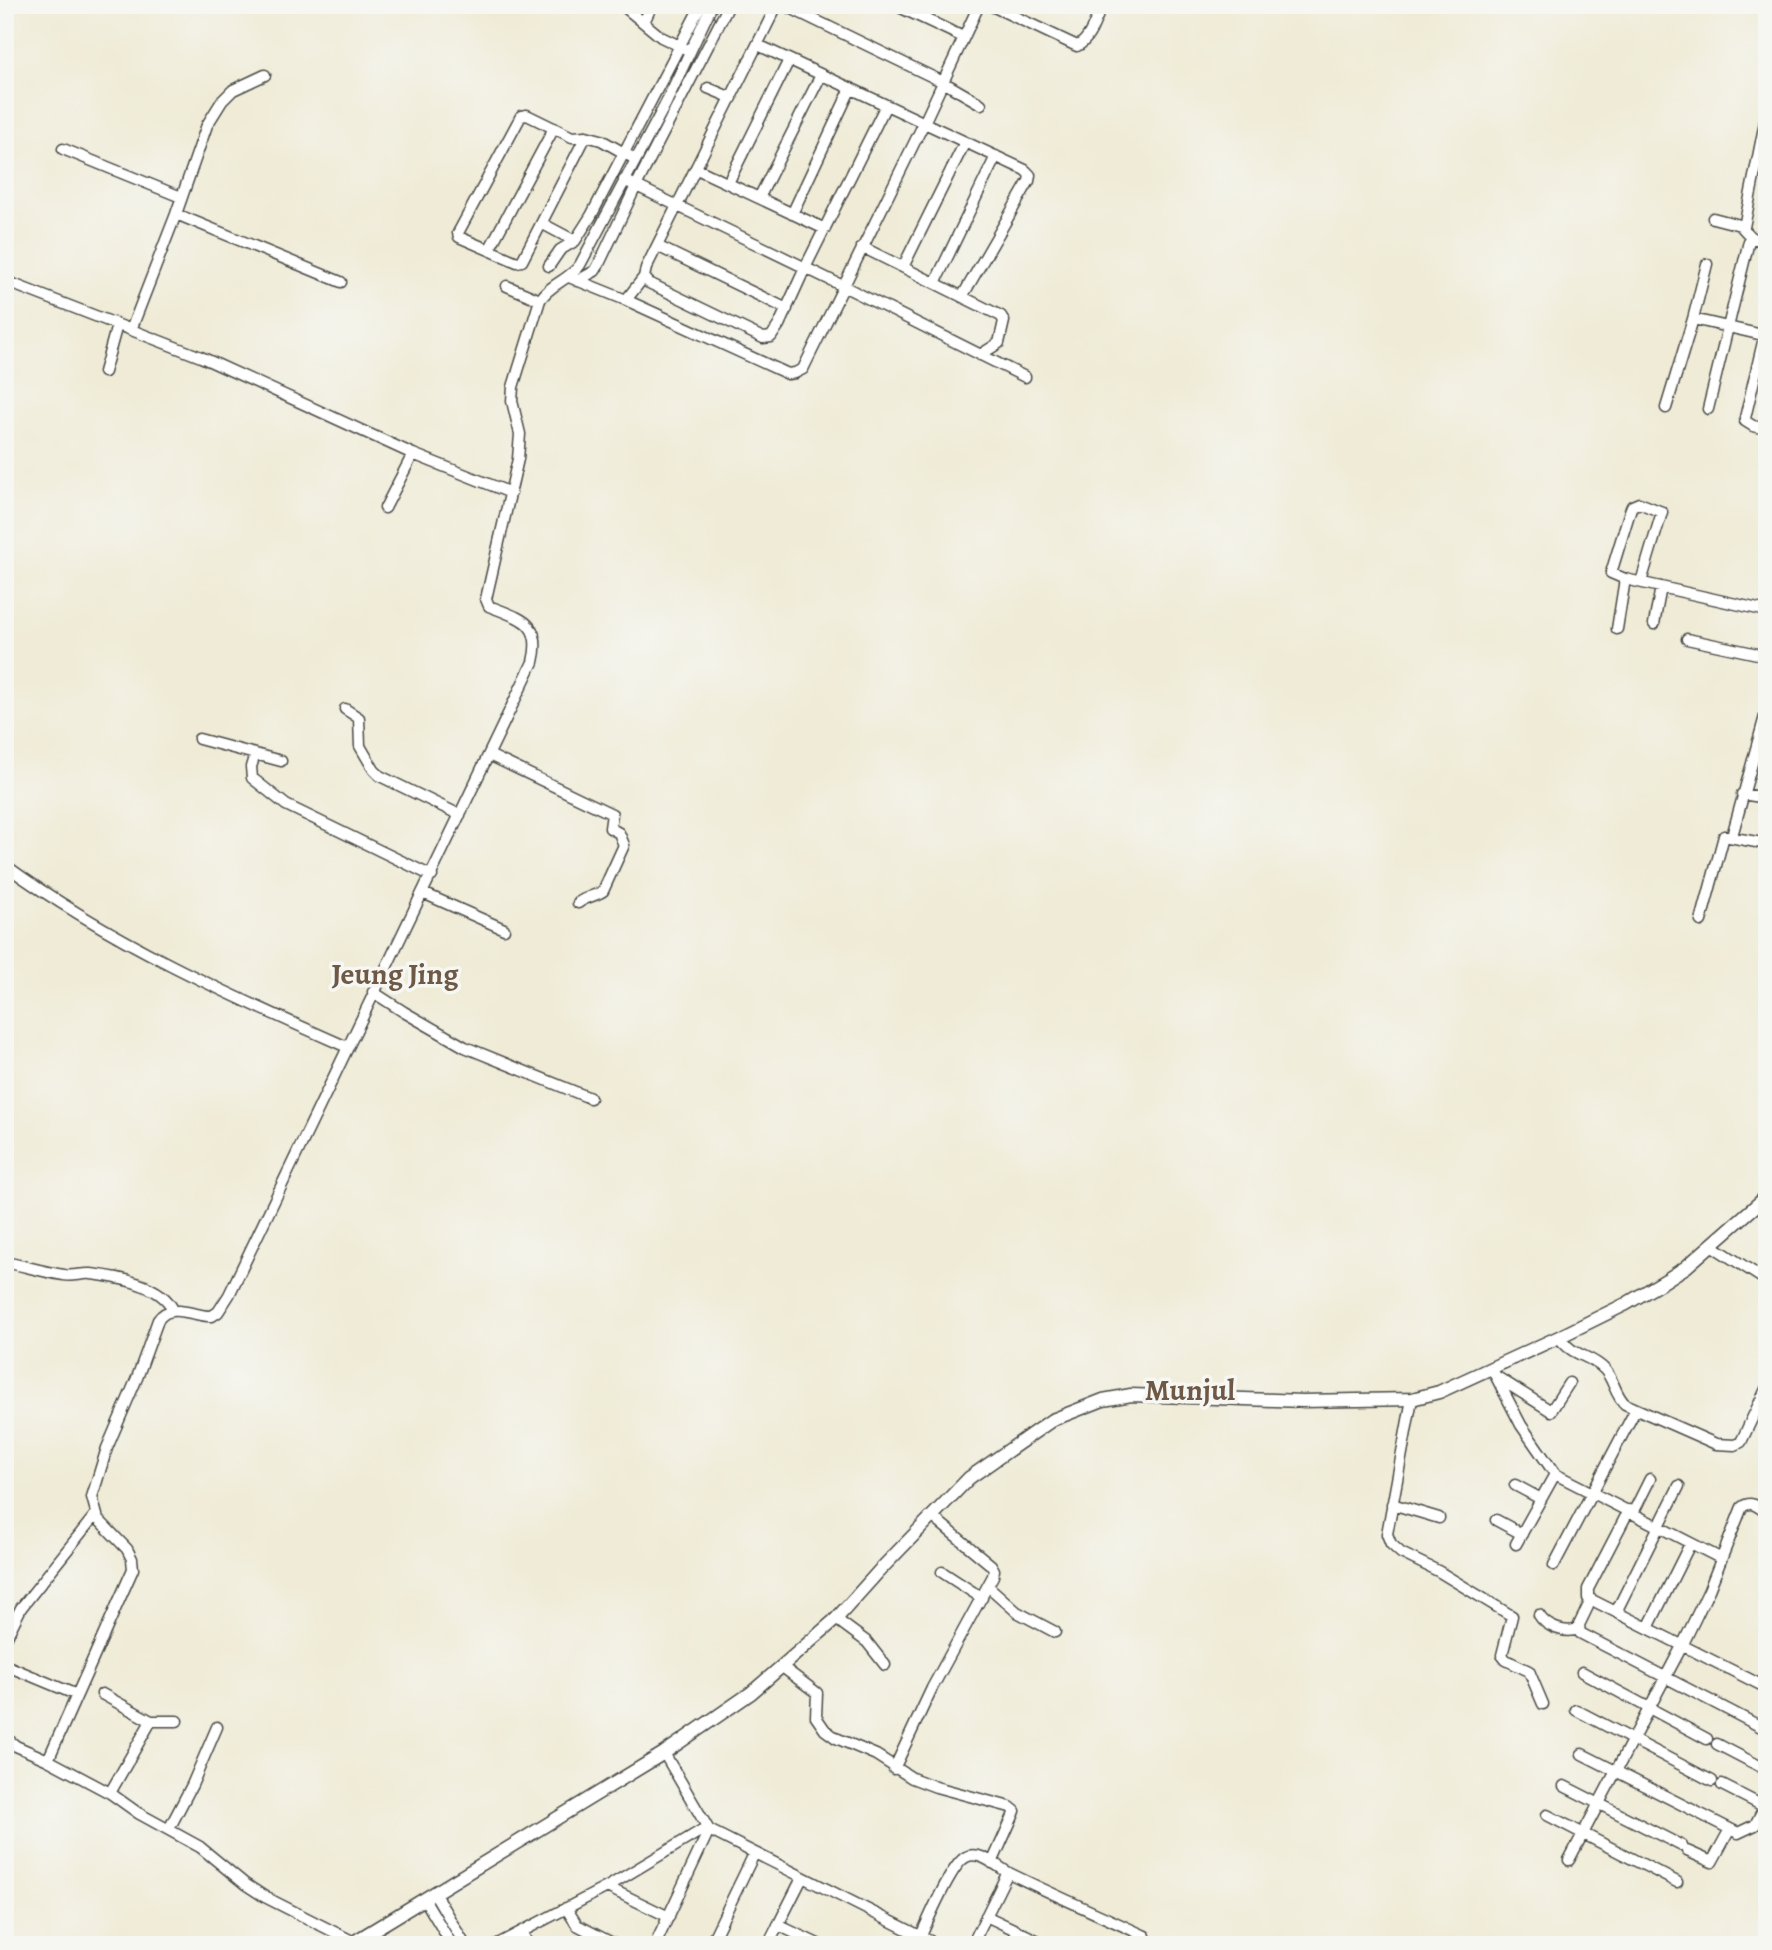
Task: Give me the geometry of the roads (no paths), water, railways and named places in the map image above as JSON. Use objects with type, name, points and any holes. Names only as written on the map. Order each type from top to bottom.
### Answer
[{"type":"street","points":[[622,5],[661,37],[685,52],[698,66]]},
{"type":"street","points":[[644,22],[652,5]]},
{"type":"street","points":[[685,52],[701,5]]},
{"type":"street","points":[[549,266],[560,250],[575,241],[608,185],[629,156],[712,5]]},
{"type":"street","points":[[48,1760],[133,1569],[127,1549],[98,1519],[92,1497],[107,1448],[158,1320],[161,1315],[173,1310],[205,1317],[218,1312],[267,1219],[373,992],[432,876],[533,662],[537,647],[536,638],[528,625],[489,606],[486,599],[518,459],[520,434],[512,401],[513,387],[540,300],[551,287],[595,271],[729,5]]},
{"type":"street","points":[[626,300],[644,277],[777,5]]},
{"type":"street","points":[[784,5],[943,82],[981,104]]},
{"type":"street","points":[[895,5],[964,37]]},
{"type":"street","points":[[923,18],[929,5]]},
{"type":"street","points":[[573,279],[626,300],[788,374],[803,369],[925,123],[979,5]]},
{"type":"street","points":[[990,5],[1077,47],[1083,44],[1100,9],[1084,5]]},
{"type":"street","points":[[758,45],[996,156],[1030,175],[962,297]]},
{"type":"street","points":[[728,183],[789,60]]},
{"type":"street","points":[[131,330],[207,125],[222,101],[233,90],[265,75]]},
{"type":"street","points":[[760,198],[821,75]]},
{"type":"street","points":[[708,88],[732,99]]},
{"type":"street","points":[[792,214],[850,88]]},
{"type":"street","points":[[644,277],[649,283],[763,338],[771,337],[886,105]]},
{"type":"street","points":[[1708,409],[1750,237],[1744,226],[1767,112]]},
{"type":"street","points":[[586,136],[522,261],[517,262],[459,237],[458,233],[521,116],[527,115],[572,137],[586,136],[601,140],[629,156]]},
{"type":"street","points":[[489,250],[554,128]]},
{"type":"street","points":[[903,267],[965,142]]},
{"type":"street","points":[[63,149],[181,197]]},
{"type":"street","points":[[573,279],[622,185],[629,156]]},
{"type":"street","points":[[935,283],[996,156]]},
{"type":"street","points":[[697,169],[825,229]]},
{"type":"street","points":[[608,185],[636,186],[1025,377]]},
{"type":"street","points":[[176,214],[341,282]]},
{"type":"street","points":[[1713,218],[1744,226]]},
{"type":"street","points":[[543,224],[575,241]]},
{"type":"street","points":[[1750,237],[1767,242]]},
{"type":"street","points":[[657,246],[787,309]]},
{"type":"street","points":[[862,247],[1002,316],[1004,321],[999,342],[981,355]]},
{"type":"street","points":[[1667,408],[1707,264]]},
{"type":"street","points":[[5,281],[201,357],[414,454],[511,493]]},
{"type":"street","points":[[507,286],[540,300]]},
{"type":"street","points":[[1693,319],[1727,328],[1766,332],[1745,418],[1753,426],[1767,429]]},
{"type":"street","points":[[104,372],[117,324]]},
{"type":"street","points":[[385,508],[414,454]]},
{"type":"street","points":[[1642,582],[1662,516],[1660,510],[1639,503],[1632,506],[1630,511],[1610,569],[1614,575],[1625,579],[1767,611]]},
{"type":"street","points":[[1617,629],[1625,579]]},
{"type":"street","points":[[1654,624],[1661,587]]},
{"type":"street","points":[[1687,639],[1767,656]]},
{"type":"street","points":[[345,709],[359,718],[360,746],[380,776],[460,815]]},
{"type":"street","points":[[1732,836],[1742,794],[1762,747],[1767,709]]},
{"type":"street","points":[[199,739],[281,761]]},
{"type":"street","points":[[256,754],[251,767],[252,778],[286,804],[432,876]]},
{"type":"street","points":[[489,755],[613,816],[610,828],[619,833],[624,845],[603,891],[578,903]]},
{"type":"street","points":[[1742,794],[1767,798]]},
{"type":"street","points":[[1701,921],[1724,836],[1767,844]]},
{"type":"street","points":[[5,865],[108,930],[240,1000],[347,1047]]},
{"type":"street","points":[[423,893],[505,929]]},
{"type":"street","points":[[373,992],[404,1013],[466,1046],[590,1098]]},
{"type":"street","points":[[5,1737],[16,1746],[110,1793],[200,1847],[245,1884],[351,1943],[664,1753],[751,1693],[836,1619],[969,1478],[1052,1420],[1103,1400],[1131,1395],[1302,1401],[1412,1399],[1456,1386],[1494,1372],[1626,1304],[1666,1280],[1767,1196]]},
{"type":"street","points":[[1711,1245],[1767,1282]]},
{"type":"street","points":[[5,1262],[68,1276],[90,1274],[121,1280],[158,1293],[170,1301],[173,1310]]},
{"type":"street","points":[[1559,1337],[1571,1351],[1604,1369],[1620,1400],[1716,1444],[1735,1445],[1742,1440],[1767,1387]]},
{"type":"street","points":[[1494,1372],[1550,1410],[1553,1410],[1569,1383]]},
{"type":"street","points":[[1494,1372],[1526,1434],[1555,1474],[1720,1558]]},
{"type":"street","points":[[1412,1399],[1387,1534],[1391,1544],[1401,1553],[1512,1616],[1502,1655],[1506,1660],[1530,1671],[1543,1704]]},
{"type":"street","points":[[1555,1565],[1591,1491],[1636,1409]]},
{"type":"street","points":[[1496,1520],[1519,1539],[1555,1474]]},
{"type":"street","points":[[1650,1479],[1587,1593],[1591,1600],[1767,1688]]},
{"type":"street","points":[[1515,1485],[1541,1499]]},
{"type":"street","points":[[1616,1612],[1679,1486]]},
{"type":"street","points":[[1569,1860],[1682,1646],[1709,1590],[1742,1507],[1748,1503],[1754,1504],[1767,1513]]},
{"type":"street","points":[[1392,1504],[1439,1518]]},
{"type":"street","points":[[5,1640],[21,1608],[96,1514]]},
{"type":"street","points":[[894,1769],[932,1688],[982,1598],[994,1570],[933,1517]]},
{"type":"street","points":[[1648,1628],[1690,1544]]},
{"type":"street","points":[[942,1572],[982,1598]]},
{"type":"street","points":[[988,1586],[1017,1612],[1055,1632]]},
{"type":"street","points":[[1539,1615],[1542,1621],[1553,1626],[1571,1631],[1578,1629],[1591,1600]]},
{"type":"street","points":[[836,1619],[867,1642],[885,1665]]},
{"type":"street","points":[[1578,1629],[1580,1633],[1767,1730]]},
{"type":"street","points":[[5,1665],[77,1695]]},
{"type":"street","points":[[781,1667],[817,1693],[816,1717],[825,1730],[836,1738],[876,1755],[894,1769],[936,1787],[1010,1807],[1014,1811],[992,1863]]},
{"type":"street","points":[[1582,1672],[1767,1770]]},
{"type":"street","points":[[102,1694],[151,1721],[177,1721]]},
{"type":"street","points":[[1576,1710],[1632,1741],[1766,1806],[1755,1825],[1738,1833],[1582,1754]]},
{"type":"street","points":[[110,1793],[151,1721]]},
{"type":"street","points":[[169,1829],[217,1727]]},
{"type":"street","points":[[664,1753],[708,1829],[919,1940],[938,1945]]},
{"type":"street","points":[[1564,1786],[1712,1862],[1730,1829]]},
{"type":"street","points":[[1547,1815],[1677,1882]]},
{"type":"street","points":[[496,1945],[607,1887],[708,1829]]},
{"type":"street","points":[[655,1945],[708,1829]]},
{"type":"street","points":[[710,1945],[754,1854]]},
{"type":"street","points":[[919,1940],[954,1869],[964,1857],[973,1855],[1145,1936]]},
{"type":"street","points":[[972,1945],[1008,1872]]},
{"type":"street","points":[[768,1945],[802,1878]]},
{"type":"street","points":[[607,1887],[669,1917]]},
{"type":"street","points":[[430,1897],[452,1945]]},
{"type":"street","points":[[430,1897],[465,1945]]},
{"type":"street","points":[[566,1908],[578,1925],[615,1945]]},
{"type":"street","points":[[986,1916],[1047,1945]]},
{"type":"street","points":[[778,1925],[820,1945]]},
{"type":"street","points":[[521,1932],[529,1945]]},
{"type":"district","name":"Jeung Jing","points":[[395,974]]},
{"type":"district","name":"Munjul","points":[[1190,1390]]}]
